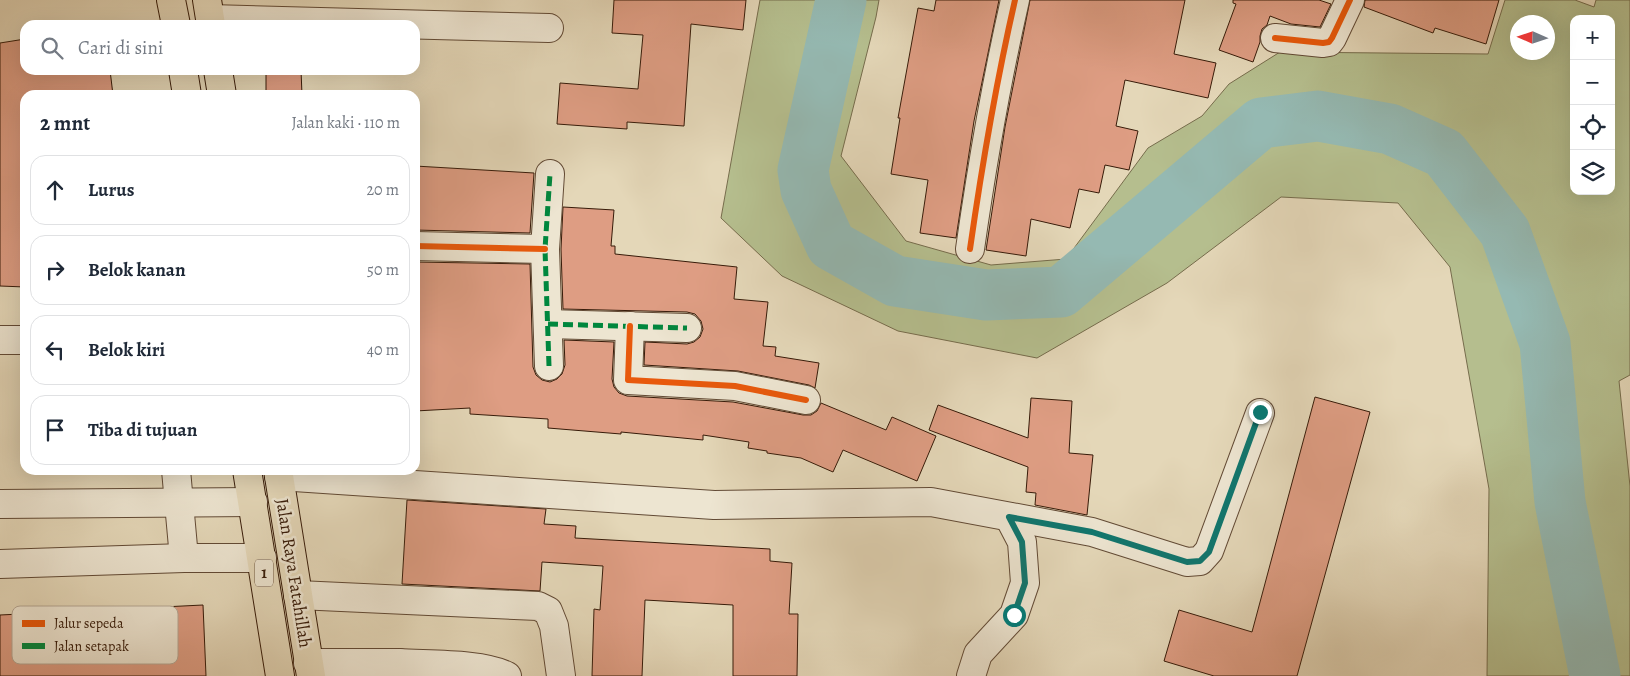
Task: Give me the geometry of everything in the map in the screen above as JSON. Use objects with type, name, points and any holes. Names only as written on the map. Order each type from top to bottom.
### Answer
[{"type":"highway","points":[[172,0],[175,20]]},
{"type":"highway","points":[[184,75],[186,90]]},
{"type":"highway","points":[[219,75],[221,90]]},
{"type":"highway","name":"Jalan Raya Fatahillah","points":[[249,475],[280,676]]},
{"type":"highway","name":"Jalan Raya Fatahillah","points":[[279,475],[310,670]]},
{"type":"highway","points":[[259,545],[288,528]]},
{"type":"street","points":[[970,249],[995,88],[1015,0]]},
{"type":"street","points":[[1275,38],[1329,42],[1350,0]]},
{"type":"street","points":[[209,15],[340,20]]},
{"type":"street","points":[[420,23],[550,28]]},
{"type":"street","points":[[549,366],[546,249],[550,174]]},
{"type":"street","points":[[420,246],[546,249]]},
{"type":"street","points":[[548,324],[687,328]]},
{"type":"street","points":[[630,326],[628,380],[736,386],[806,400]]},
{"type":"street","points":[[0,340],[20,340]]},
{"type":"street","points":[[306,475],[714,505],[931,502],[1092,532],[1187,562],[1200,561],[1209,552],[1260,412]]},
{"type":"street","points":[[176,475],[184,558]]},
{"type":"street","points":[[0,504],[253,502]]},
{"type":"street","points":[[971,676],[978,654],[1014,615],[1025,583],[1022,542],[1009,517]]},
{"type":"street","points":[[0,564],[184,558],[259,545]]},
{"type":"street","points":[[298,595],[538,606],[548,611],[554,626],[561,676]]},
{"type":"street","points":[[310,670],[401,670],[475,667],[499,672],[507,676]]},
{"type":"green space","points":[[760,0],[879,0],[841,156],[906,241],[991,265],[1066,259],[1148,148],[1202,116],[1229,84],[1280,52],[1488,54],[1505,0],[1575,0],[1594,7],[1596,0],[1630,0],[1630,375],[1619,381],[1630,486],[1630,676],[1487,676],[1489,489],[1450,267],[1398,203],[1281,197],[1167,283],[1037,358],[898,331],[782,276],[721,218]]},
{"type":"building","points":[[614,0],[746,0],[743,30],[691,24],[684,126],[627,122],[627,129],[557,124],[560,83],[638,89],[643,35],[612,33]]},
{"type":"building","points":[[936,0],[999,0],[974,121],[956,238],[920,233],[928,180],[891,174],[900,118],[898,118],[918,8],[934,11]]},
{"type":"building","points":[[1030,0],[1185,0],[1174,54],[1216,63],[1208,98],[1125,80],[1116,126],[1138,131],[1129,170],[1105,165],[1099,193],[1079,189],[1070,228],[1031,219],[1026,256],[986,250],[1005,127]]},
{"type":"building","points":[[1233,0],[1319,0],[1331,4],[1320,27],[1291,24],[1270,16],[1267,25],[1262,29],[1253,62],[1219,50],[1236,4],[1233,3]]},
{"type":"building","points":[[1365,0],[1499,0],[1486,44],[1435,28],[1433,33],[1364,7]]},
{"type":"building","points":[[20,40],[20,75],[111,75],[112,90],[20,90],[20,287],[0,286],[0,43]]},
{"type":"building","points":[[266,75],[301,75],[302,90],[266,90]]},
{"type":"building","points":[[420,166],[534,173],[530,233],[420,230]]},
{"type":"building","points":[[563,207],[614,210],[611,246],[615,246],[615,254],[737,267],[734,299],[768,302],[763,346],[776,347],[775,356],[819,363],[815,388],[809,385],[738,371],[644,365],[645,342],[687,344],[694,342],[700,337],[703,329],[701,321],[695,314],[687,312],[563,309],[561,249]]},
{"type":"building","points":[[420,262],[530,264],[533,367],[536,375],[542,380],[550,382],[562,374],[565,365],[564,340],[614,342],[612,379],[614,387],[619,393],[627,396],[733,402],[803,415],[811,415],[817,411],[821,403],[886,430],[892,417],[936,436],[917,481],[843,450],[833,472],[801,458],[748,448],[749,442],[703,435],[703,440],[621,432],[621,434],[548,428],[548,419],[470,414],[470,408],[420,411]]},
{"type":"building","points":[[1315,397],[1370,412],[1297,676],[1214,676],[1164,661],[1179,610],[1252,632]]},
{"type":"building","points":[[1031,398],[1072,401],[1069,453],[1093,455],[1087,515],[1035,505],[1036,493],[1026,492],[1028,467],[929,430],[938,405],[1028,438]]},
{"type":"building","points":[[407,500],[546,509],[544,524],[576,526],[575,538],[770,549],[770,561],[792,563],[789,614],[798,614],[797,676],[733,676],[733,605],[645,600],[642,676],[592,676],[594,609],[600,610],[603,566],[542,562],[540,591],[402,584]]},
{"type":"building","points":[[203,605],[206,676],[0,676],[0,615],[12,614],[12,664],[178,664],[178,606]]},
{"type":"waterway","points":[[841,0],[803,170],[806,190],[831,245],[895,281],[986,295],[1061,292],[1261,123],[1318,116],[1390,129],[1444,153],[1505,232],[1545,343],[1560,502],[1595,676]]},
{"type":"marked path","points":[[549,366],[545,249],[550,174]]},
{"type":"marked path","points":[[548,324],[687,328]]},
{"type":"cycle path","points":[[970,249],[990,124],[1015,0]]},
{"type":"cycle path","points":[[1275,38],[1329,42],[1350,0]]},
{"type":"cycle path","points":[[420,246],[545,249]]},
{"type":"cycle path","points":[[630,326],[628,380],[735,386],[806,400]]},
{"type":"route","points":[[1014,615],[1025,583],[1022,542],[1009,517],[1092,532],[1187,562],[1200,561],[1209,552],[1260,412]]}]
